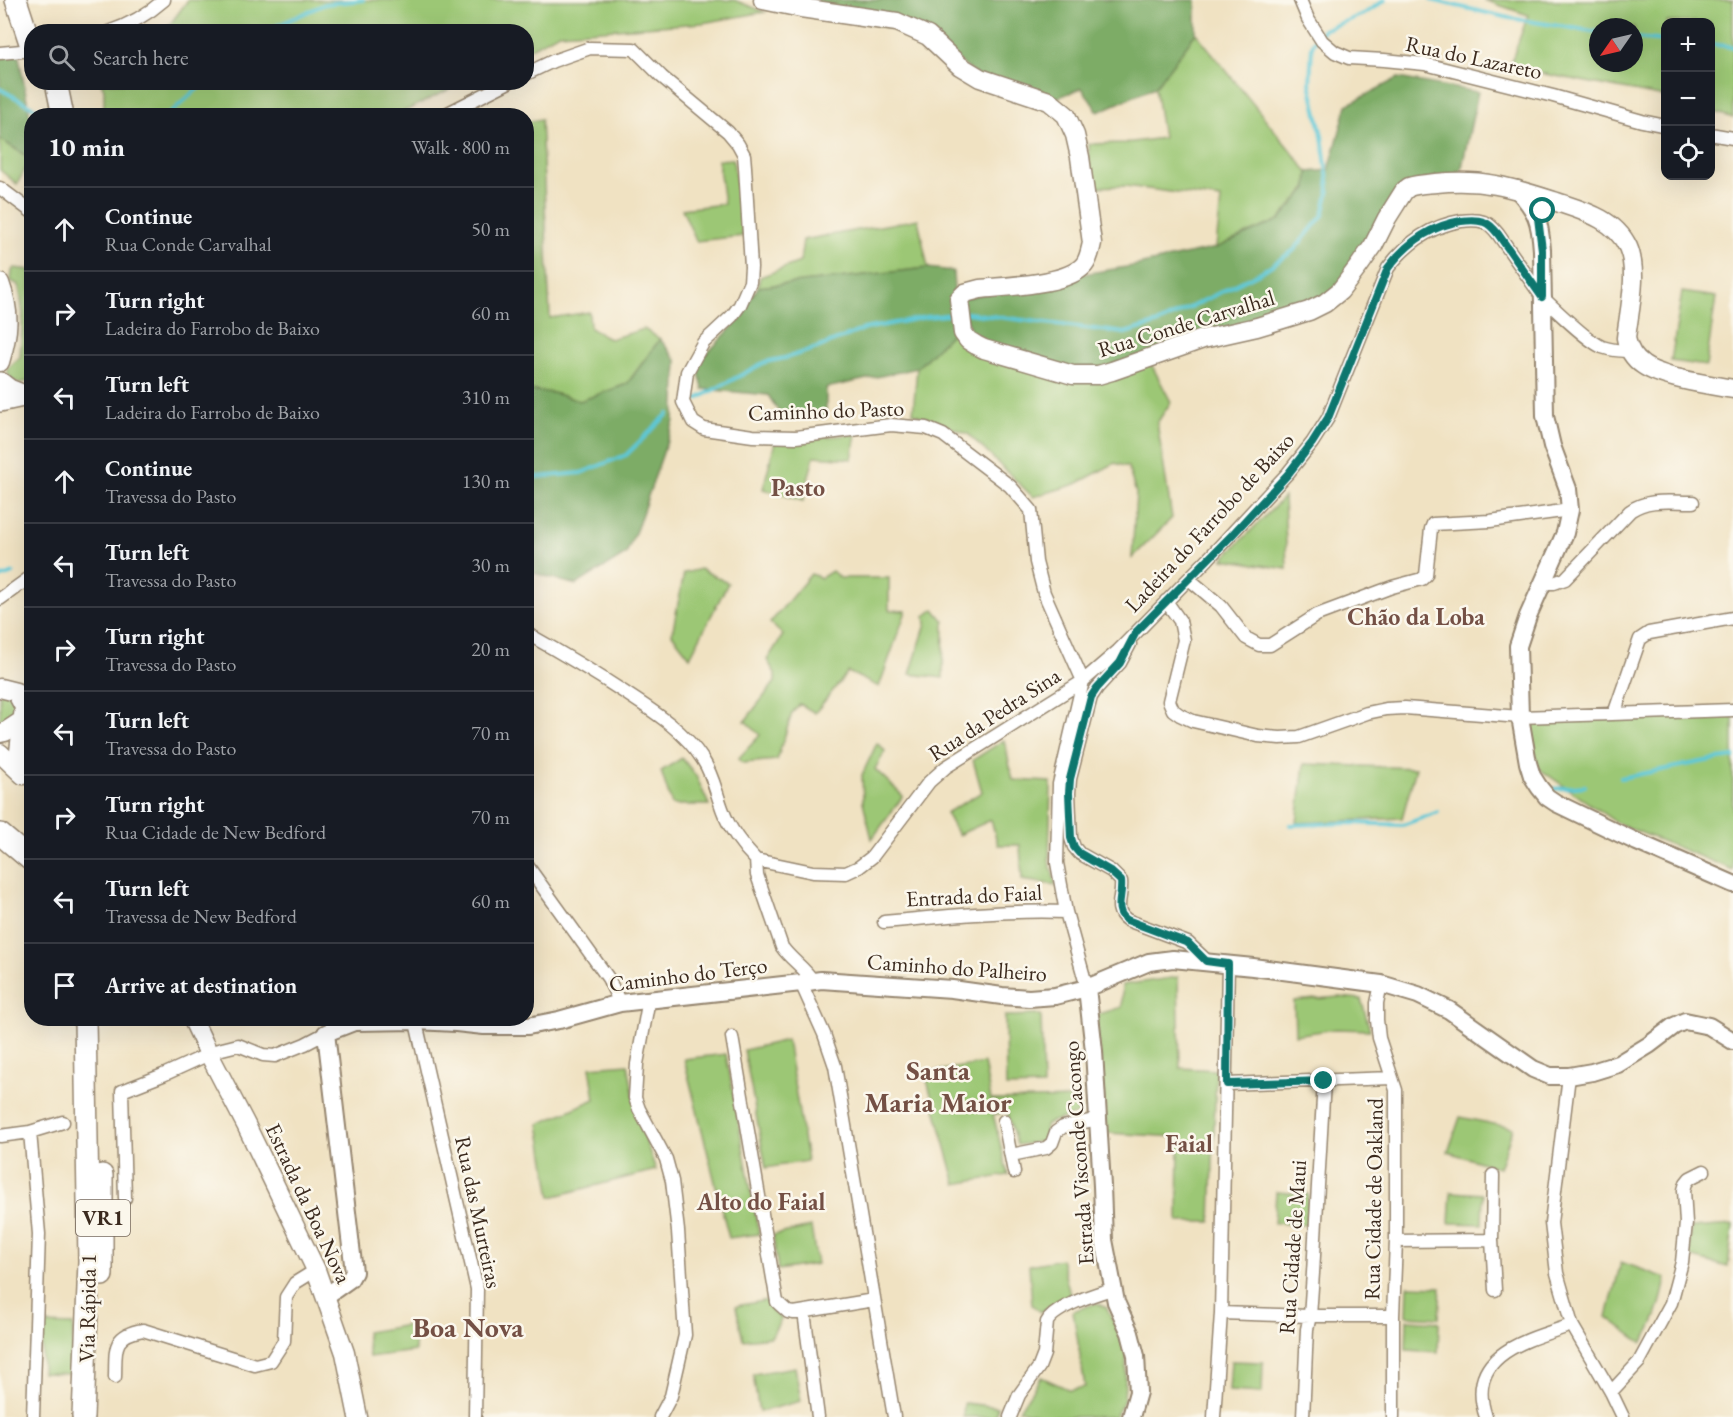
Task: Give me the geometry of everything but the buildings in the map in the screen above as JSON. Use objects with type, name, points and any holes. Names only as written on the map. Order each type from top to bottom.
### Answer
[{"type":"highway","points":[[16,0],[24,25]]},
{"type":"highway","points":[[30,0],[38,24]]},
{"type":"highway","points":[[43,90],[46,108]]},
{"type":"highway","points":[[58,90],[61,108]]},
{"type":"highway","points":[[0,383],[9,390],[24,394]]},
{"type":"highway","points":[[0,401],[24,396]]},
{"type":"highway","points":[[0,834],[24,854]]},
{"type":"highway","points":[[76,1026],[87,1093]]},
{"type":"highway","name":"Via Rápida 1","points":[[83,1417],[89,1261],[85,1026]]},
{"type":"highway","name":"Via Rápida 1","points":[[98,1417],[103,1246],[99,1026]]},
{"type":"main road","name":"Rua Conde Carvalhal","points":[[763,0],[906,25],[928,36],[960,66],[980,78],[1049,100],[1066,115],[1075,135],[1080,158],[1092,243],[1085,264],[1071,276],[980,289],[965,293],[959,299],[963,333],[968,340],[984,349],[1073,375],[1084,376],[1112,371],[1203,339],[1257,327],[1309,311],[1325,303],[1340,291],[1359,266],[1404,191],[1409,187],[1459,181],[1497,184],[1517,189]]},
{"type":"main road","points":[[1517,189],[1603,219],[1618,233],[1628,248],[1633,269],[1626,338],[1630,351],[1643,365],[1659,373],[1733,389]]},
{"type":"main road","points":[[0,283],[7,303],[8,334],[0,362]]},
{"type":"main road","points":[[0,679],[7,678],[24,685]]},
{"type":"main road","points":[[0,688],[16,692],[24,706],[18,761]]},
{"type":"main road","points":[[0,733],[23,720]]},
{"type":"main road","name":"Estrada da Boa Nova","points":[[196,1026],[316,1270],[345,1353],[357,1417]]},
{"type":"street","points":[[130,24],[164,0]]},
{"type":"street","name":"Rua do Lazareto","points":[[1300,0],[1308,19],[1322,41],[1335,52],[1349,58],[1425,64],[1661,125]]},
{"type":"street","name":"Caminho do Pasto","points":[[534,70],[591,48],[634,49],[662,77],[728,132],[744,156],[750,282],[736,310],[703,343],[690,365],[683,402],[693,422],[704,429],[753,436],[796,437],[891,425],[926,428],[943,435],[1010,486],[1031,510],[1036,562],[1044,593],[1083,681]]},
{"type":"street","points":[[0,53],[24,51]]},
{"type":"street","points":[[458,108],[493,90]]},
{"type":"street","points":[[1715,135],[1733,138]]},
{"type":"street","points":[[0,188],[24,206]]},
{"type":"street","points":[[1517,189],[1538,218],[1542,250],[1545,416],[1552,446],[1568,489],[1570,510],[1565,532],[1528,616],[1518,646],[1520,717],[1532,776],[1547,798],[1605,828],[1733,884]]},
{"type":"street","points":[[1538,218],[1543,211],[1556,202]]},
{"type":"street","name":"Ladeira do Farrobo de Baixo","points":[[1083,681],[1118,651],[1189,579],[1288,474],[1312,443],[1328,418],[1388,268],[1405,248],[1430,231],[1447,224],[1477,220],[1484,222],[1498,234],[1542,297]]},
{"type":"street","points":[[1542,297],[1598,346],[1611,350],[1630,351]]},
{"type":"street","points":[[1544,583],[1554,584],[1565,579],[1638,506],[1649,502],[1693,502]]},
{"type":"street","points":[[1189,579],[1221,606],[1246,638],[1259,645],[1270,645],[1317,615],[1392,587],[1422,579],[1426,576],[1433,524],[1490,521],[1570,510]]},
{"type":"street","points":[[0,599],[24,582]]},
{"type":"street","points":[[1166,601],[1180,621],[1184,639],[1169,701],[1173,710],[1193,721],[1258,736],[1299,737],[1367,713],[1386,709],[1405,708],[1520,717],[1733,710]]},
{"type":"street","points":[[1614,714],[1640,639],[1649,633],[1733,618]]},
{"type":"street","points":[[1136,632],[1120,663],[1091,697],[1070,779],[1071,838],[1079,853],[1110,871],[1121,881],[1119,912],[1122,916],[1127,920],[1188,943],[1206,961]]},
{"type":"street","points":[[534,638],[579,663],[665,719],[685,738],[711,773],[728,823],[756,860],[757,875],[782,947],[789,957],[808,973],[807,982],[835,1066],[894,1417]]},
{"type":"street","points":[[1083,681],[1059,784],[1057,863],[1066,912],[1087,988]]},
{"type":"street","name":"Rua da Pedra Sina","points":[[756,860],[813,872],[846,873],[860,867],[872,856],[929,782],[946,767],[1083,681]]},
{"type":"street","points":[[534,875],[608,978],[620,1003]]},
{"type":"street","name":"Entrada do Faial","points":[[884,922],[987,912],[1028,910],[1066,912]]},
{"type":"street","name":"Caminho do Palheiro","points":[[807,982],[831,980],[952,989],[1029,998],[1055,996],[1087,988],[1149,962],[1173,959],[1206,961],[1382,984],[1418,995],[1449,1010],[1533,1069],[1550,1076],[1569,1076],[1592,1072],[1617,1064],[1685,1021],[1709,1026],[1733,1041]]},
{"type":"street","points":[[1214,1417],[1221,1313],[1228,964]]},
{"type":"street","name":"Caminho do Terço","points":[[534,1025],[620,1003],[807,982]]},
{"type":"street","name":"Rua Cidade de Oakland","points":[[1382,984],[1377,1003],[1379,1038],[1396,1090],[1393,1417]]},
{"type":"street","name":"Estrada Visconde Cacongo","points":[[1087,988],[1094,1051],[1104,1239],[1112,1289],[1137,1356],[1138,1392],[1131,1417]]},
{"type":"street","points":[[649,999],[637,1064],[635,1098],[666,1159],[672,1181],[685,1335],[671,1396],[660,1417]]},
{"type":"street","name":"Caminho do Terço","points":[[125,1198],[122,1091],[218,1050],[238,1045],[263,1055],[275,1056],[296,1049],[344,1026]]},
{"type":"street","name":"Rua das Murteiras","points":[[417,1026],[477,1288],[475,1417]]},
{"type":"street","points":[[326,1033],[354,1272],[350,1280],[326,1296]]},
{"type":"street","points":[[732,1037],[777,1302],[788,1312],[804,1312],[874,1300]]},
{"type":"street","points":[[1569,1076],[1551,1224],[1557,1273],[1572,1325],[1623,1417]]},
{"type":"street","points":[[1227,1084],[1392,1078]]},
{"type":"street","name":"Rua Cidade de Maui","points":[[1303,1417],[1324,1081]]},
{"type":"street","points":[[1011,1155],[1046,1148],[1052,1143],[1056,1132],[1063,1127],[1098,1119]]},
{"type":"street","points":[[1004,1121],[1014,1172]]},
{"type":"street","points":[[0,1136],[30,1132],[63,1122]]},
{"type":"street","points":[[30,1132],[39,1234],[33,1417]]},
{"type":"street","points":[[1611,1392],[1639,1362],[1671,1304],[1682,1262],[1686,1223],[1684,1190],[1690,1178],[1704,1171]]},
{"type":"street","points":[[1493,1175],[1492,1240],[1495,1290]]},
{"type":"street","points":[[1396,1240],[1492,1240]]},
{"type":"street","points":[[115,1377],[116,1346],[121,1338],[130,1332],[142,1330],[255,1365],[271,1361],[284,1341],[286,1297],[295,1283],[316,1270]]},
{"type":"street","points":[[1010,1417],[1019,1395],[1039,1367],[1044,1354],[1049,1318],[1062,1309],[1112,1289]]},
{"type":"street","points":[[804,1312],[818,1417]]},
{"type":"street","points":[[1221,1313],[1393,1316]]},
{"type":"street","points":[[1486,1417],[1481,1392],[1483,1380],[1491,1365],[1503,1352],[1521,1342],[1572,1325]]},
{"type":"green space","points":[[188,0],[734,0],[765,12],[702,23],[559,33],[534,46],[534,24],[170,24]]},
{"type":"green space","points":[[763,0],[1196,0],[1196,33],[1155,87],[1098,112],[1082,88],[1049,101],[980,78],[928,36]]},
{"type":"green space","points":[[1484,0],[1733,0],[1733,118],[1715,112],[1715,18],[1661,18],[1661,96],[1524,70],[1510,65],[1528,15]]},
{"type":"green space","points":[[1196,33],[1308,172],[1307,187],[1279,220],[1216,248],[1221,199],[1126,186],[1090,187],[1089,144],[1125,143],[1163,138],[1155,87]]},
{"type":"green space","points":[[18,52],[29,108],[24,108],[24,154],[0,139],[0,56]]},
{"type":"green space","points":[[1398,78],[1478,92],[1459,181],[1414,185],[1340,291],[1098,375],[976,345],[959,299],[1216,248],[1279,220],[1307,188],[1308,172],[1329,170],[1347,105]]},
{"type":"green space","points":[[104,90],[448,90],[411,108],[104,108]]},
{"type":"green space","points":[[541,119],[550,318],[589,312],[590,328],[610,339],[644,329],[660,339],[627,384],[580,401],[553,393],[534,391],[534,120]]},
{"type":"green space","points":[[0,139],[24,154],[24,172],[17,184],[0,170]]},
{"type":"green space","points":[[733,159],[743,236],[696,241],[682,209],[724,204],[718,160]]},
{"type":"green space","points":[[918,219],[928,268],[758,287],[760,277],[800,262],[803,240]]},
{"type":"green space","points":[[14,268],[24,269],[24,382],[19,383],[10,377],[7,369],[20,357],[23,314],[19,285],[11,281]]},
{"type":"green space","points":[[928,268],[953,271],[956,329],[917,368],[826,388],[826,416],[781,415],[768,395],[703,389],[697,364],[735,324],[758,287]]},
{"type":"green space","points":[[1682,292],[1716,297],[1706,366],[1671,361]]},
{"type":"green space","points":[[956,329],[1150,362],[1171,402],[1157,423],[1172,518],[1132,558],[1136,493],[1128,467],[1115,463],[1076,484],[1033,497],[968,434],[913,413],[917,368]]},
{"type":"green space","points":[[660,339],[677,361],[674,421],[626,554],[576,585],[534,573],[534,391],[553,393],[580,401],[627,384]]},
{"type":"green space","points":[[856,434],[852,459],[814,456],[803,501],[763,489],[775,442]]},
{"type":"green space","points":[[1284,497],[1287,569],[1223,559]]},
{"type":"green space","points":[[701,569],[728,583],[690,657],[672,634],[684,573]]},
{"type":"green space","points":[[832,571],[840,578],[889,578],[889,610],[906,611],[879,687],[848,672],[815,713],[800,704],[792,713],[777,760],[743,763],[738,759],[760,735],[745,721],[775,682],[775,673],[767,660],[783,635],[770,623],[811,574],[821,578]]},
{"type":"green space","points":[[934,609],[944,621],[943,678],[910,674],[926,624],[925,616]]},
{"type":"green space","points":[[0,693],[9,693],[18,711],[0,730]]},
{"type":"green space","points":[[1733,714],[1733,870],[1617,823],[1538,768],[1527,720]]},
{"type":"green space","points":[[1004,740],[1013,780],[1051,782],[1049,860],[1056,885],[1022,880],[1020,845],[998,845],[991,820],[958,835],[946,813],[982,792],[973,760]]},
{"type":"green space","points":[[877,743],[885,751],[875,769],[903,796],[872,839],[863,802],[862,775]]},
{"type":"green space","points":[[682,758],[696,776],[709,805],[672,805],[661,771]]},
{"type":"green space","points":[[1304,764],[1416,768],[1402,818],[1297,823]]},
{"type":"green space","points":[[1178,977],[1180,1068],[1216,1070],[1211,1222],[1178,1222],[1179,1137],[1107,1133],[1096,1015],[1122,1007],[1122,985]]},
{"type":"green space","points":[[1339,997],[1361,999],[1370,1030],[1336,1029],[1295,1035],[1294,1001]]},
{"type":"green space","points":[[1041,1015],[1043,1086],[1006,1087],[1005,1016]]},
{"type":"green space","points":[[787,1040],[807,1161],[766,1168],[744,1050]]},
{"type":"green space","points":[[726,1054],[759,1234],[729,1238],[684,1059]]},
{"type":"green space","points":[[984,1063],[991,1100],[1079,1098],[1078,1113],[1045,1125],[1044,1141],[1017,1145],[1007,1113],[993,1114],[1008,1175],[956,1184],[925,1073]]},
{"type":"green space","points":[[628,1064],[638,1119],[656,1170],[551,1197],[539,1124],[595,1099],[590,1067]]},
{"type":"green space","points":[[1460,1117],[1513,1128],[1499,1168],[1448,1152]]},
{"type":"green space","points":[[1276,1192],[1308,1194],[1307,1225],[1274,1223]]},
{"type":"green space","points":[[1451,1192],[1483,1194],[1482,1224],[1449,1223]]},
{"type":"green space","points":[[1733,1225],[1728,1267],[1689,1257],[1691,1228]]},
{"type":"green space","points":[[811,1227],[817,1264],[778,1270],[773,1235]]},
{"type":"green space","points":[[1061,1259],[1070,1295],[1040,1312],[1032,1305],[1029,1265]]},
{"type":"green space","points":[[1621,1262],[1666,1278],[1658,1312],[1642,1343],[1607,1317]]},
{"type":"green space","points":[[1408,1286],[1441,1287],[1439,1318],[1407,1316]]},
{"type":"green space","points":[[768,1300],[772,1312],[782,1318],[771,1337],[743,1340],[736,1306]]},
{"type":"green space","points":[[1097,1303],[1107,1308],[1127,1351],[1124,1400],[1115,1417],[1044,1417],[1019,1410],[1041,1377],[1070,1390],[1085,1387],[1073,1311]]},
{"type":"green space","points":[[1407,1320],[1439,1322],[1438,1352],[1406,1350]]},
{"type":"green space","points":[[42,1324],[73,1325],[72,1374],[42,1373]]},
{"type":"green space","points":[[415,1324],[415,1351],[369,1357],[366,1332]]},
{"type":"green space","points":[[1231,1361],[1263,1362],[1262,1393],[1229,1391]]},
{"type":"green space","points":[[795,1367],[801,1401],[759,1412],[753,1374]]},
{"type":"green space","points":[[964,1403],[998,1407],[995,1417],[963,1417]]},
{"type":"waterway","points":[[281,24],[325,4],[363,0]]},
{"type":"waterway","points":[[1321,33],[1323,30],[1364,14],[1385,0]]},
{"type":"waterway","points":[[1431,0],[1509,18],[1589,31]]},
{"type":"waterway","points":[[967,313],[1125,333],[1159,323],[1261,272],[1293,251],[1323,215],[1329,189],[1322,136],[1310,83],[1312,46],[1316,39]]},
{"type":"waterway","points":[[1643,39],[1661,41]]},
{"type":"waterway","points":[[1715,45],[1733,47]]},
{"type":"waterway","points":[[0,89],[34,108]]},
{"type":"waterway","points":[[176,108],[196,90]]},
{"type":"waterway","points":[[697,399],[765,362],[817,348],[864,329],[926,317],[956,314]]},
{"type":"waterway","points":[[534,477],[581,473],[626,455],[668,414]]},
{"type":"waterway","points":[[0,578],[13,573]]},
{"type":"waterway","points":[[1621,778],[1733,757]]},
{"type":"waterway","points":[[1553,789],[1585,786]]},
{"type":"waterway","points":[[1290,825],[1353,823],[1403,825],[1438,812]]},
{"type":"district","name":"Pasto","points":[[798,488]]},
{"type":"district","name":"Chão da Loba","points":[[1416,617]]},
{"type":"district","name":"Santa Maria Maior","points":[[938,1086]]},
{"type":"district","name":"Faial","points":[[1189,1144]]},
{"type":"district","name":"Alto do Faial","points":[[761,1202]]},
{"type":"district","name":"Boa Nova","points":[[468,1327]]},
{"type":"route","points":[[1324,1081],[1227,1084],[1228,964],[1206,961],[1188,943],[1127,920],[1122,916],[1119,912],[1121,881],[1110,871],[1079,853],[1074,847],[1071,838],[1070,779],[1091,697],[1120,663],[1136,632],[1232,535],[1288,474],[1328,418],[1388,268],[1396,257],[1430,231],[1447,224],[1477,220],[1491,226],[1498,234],[1542,297],[1542,250],[1538,218],[1543,211]]}]
